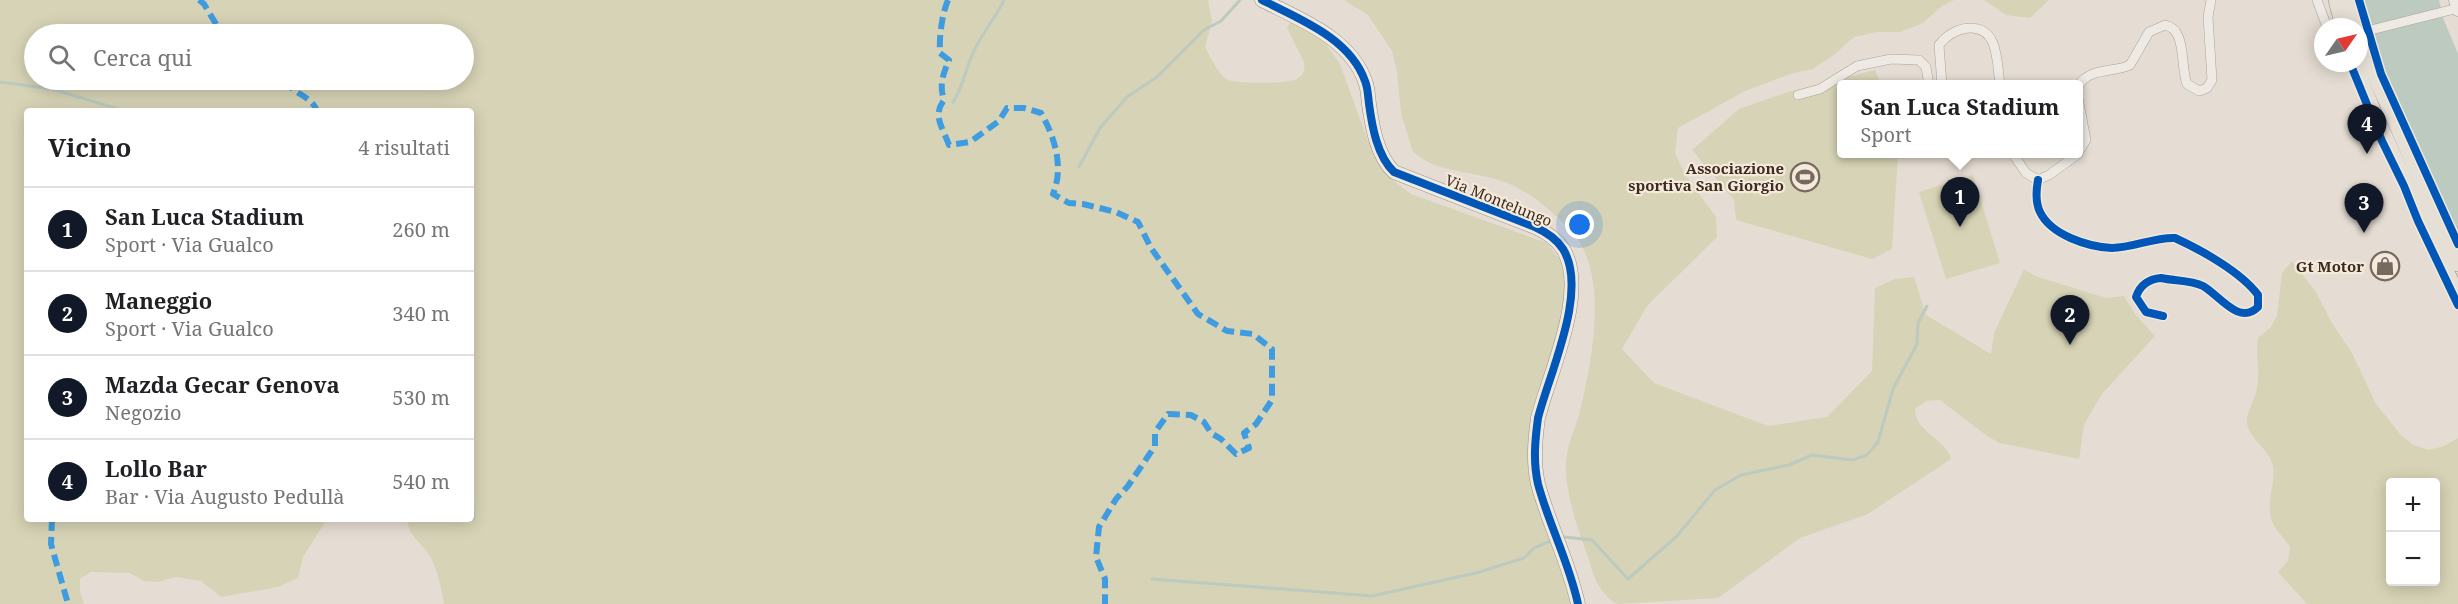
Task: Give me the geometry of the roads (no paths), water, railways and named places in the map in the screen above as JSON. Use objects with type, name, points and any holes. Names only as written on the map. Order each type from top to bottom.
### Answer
[{"type":"main road","points":[[2336,0],[2341,18]]},
{"type":"main road","points":[[2349,0],[2355,18]]},
{"type":"main road","points":[[2368,55],[2385,103],[2458,264]]},
{"type":"main road","points":[[2358,72],[2458,296]]},
{"type":"street","name":"Via Montelungo","points":[[1262,0],[1315,27],[1350,55],[1365,81],[1370,115],[1382,156],[1394,172],[1535,227],[1554,238],[1565,252],[1572,302],[1538,418],[1535,464],[1538,483],[1566,558],[1578,604]]},
{"type":"street","points":[[2082,80],[2092,74],[2130,65],[2149,32],[2165,25],[2173,27],[2179,33],[2182,65],[2187,84],[2190,88],[2199,91],[2207,88],[2212,80],[2208,17],[2211,0]]},
{"type":"street","points":[[2317,0],[2324,18]]},
{"type":"street","points":[[2368,31],[2454,10],[2456,0]]},
{"type":"street","points":[[1942,80],[1939,45],[1953,32],[1970,27],[1986,33],[1991,39],[1998,58],[2000,80]]},
{"type":"street","points":[[1798,95],[1820,89],[1857,66],[1891,58],[1919,60],[1926,67],[1928,80]]},
{"type":"street","points":[[2083,122],[2086,140],[2083,145]]},
{"type":"street","points":[[2016,158],[2026,173],[2037,180]]},
{"type":"street","points":[[2037,180],[2049,175],[2071,158]]},
{"type":"street","points":[[2037,180],[2036,198],[2040,213],[2051,226],[2070,238],[2112,248],[2175,238],[2231,270],[2248,283],[2258,295],[2258,307],[2246,314],[2232,309],[2202,285],[2161,278],[2154,279],[2143,285],[2136,297],[2146,312],[2163,316]]},
{"type":"waterway","points":[[953,102],[970,59],[1004,0]]},
{"type":"waterway","points":[[1079,167],[1100,128],[1127,97],[1157,77],[1204,30],[1221,21],[1240,0]]},
{"type":"waterway","points":[[0,82],[24,85]]},
{"type":"waterway","points":[[55,90],[115,108]]},
{"type":"waterway","points":[[1560,538],[1592,540],[1628,579],[1677,536],[1715,490],[1741,475],[1789,465],[1812,455],[1853,460],[1867,455],[1878,442],[1893,389],[1917,344],[1918,323],[1927,306]]},
{"type":"waterway","points":[[1152,579],[1372,596],[1476,573],[1524,558],[1534,548],[1553,540]]},
{"type":"place","name":"Lollo Bar","points":[[2367,154]]},
{"type":"place","name":"Associazione sportiva San Giorgio","points":[[1805,177]]},
{"type":"place","name":"San Luca Stadium","points":[[1960,227]]},
{"type":"place","name":"Mazda Gecar Genova","points":[[2364,233]]},
{"type":"place","name":"Gt Motor","points":[[2385,266]]},
{"type":"place","name":"Maneggio","points":[[2070,345]]}]
